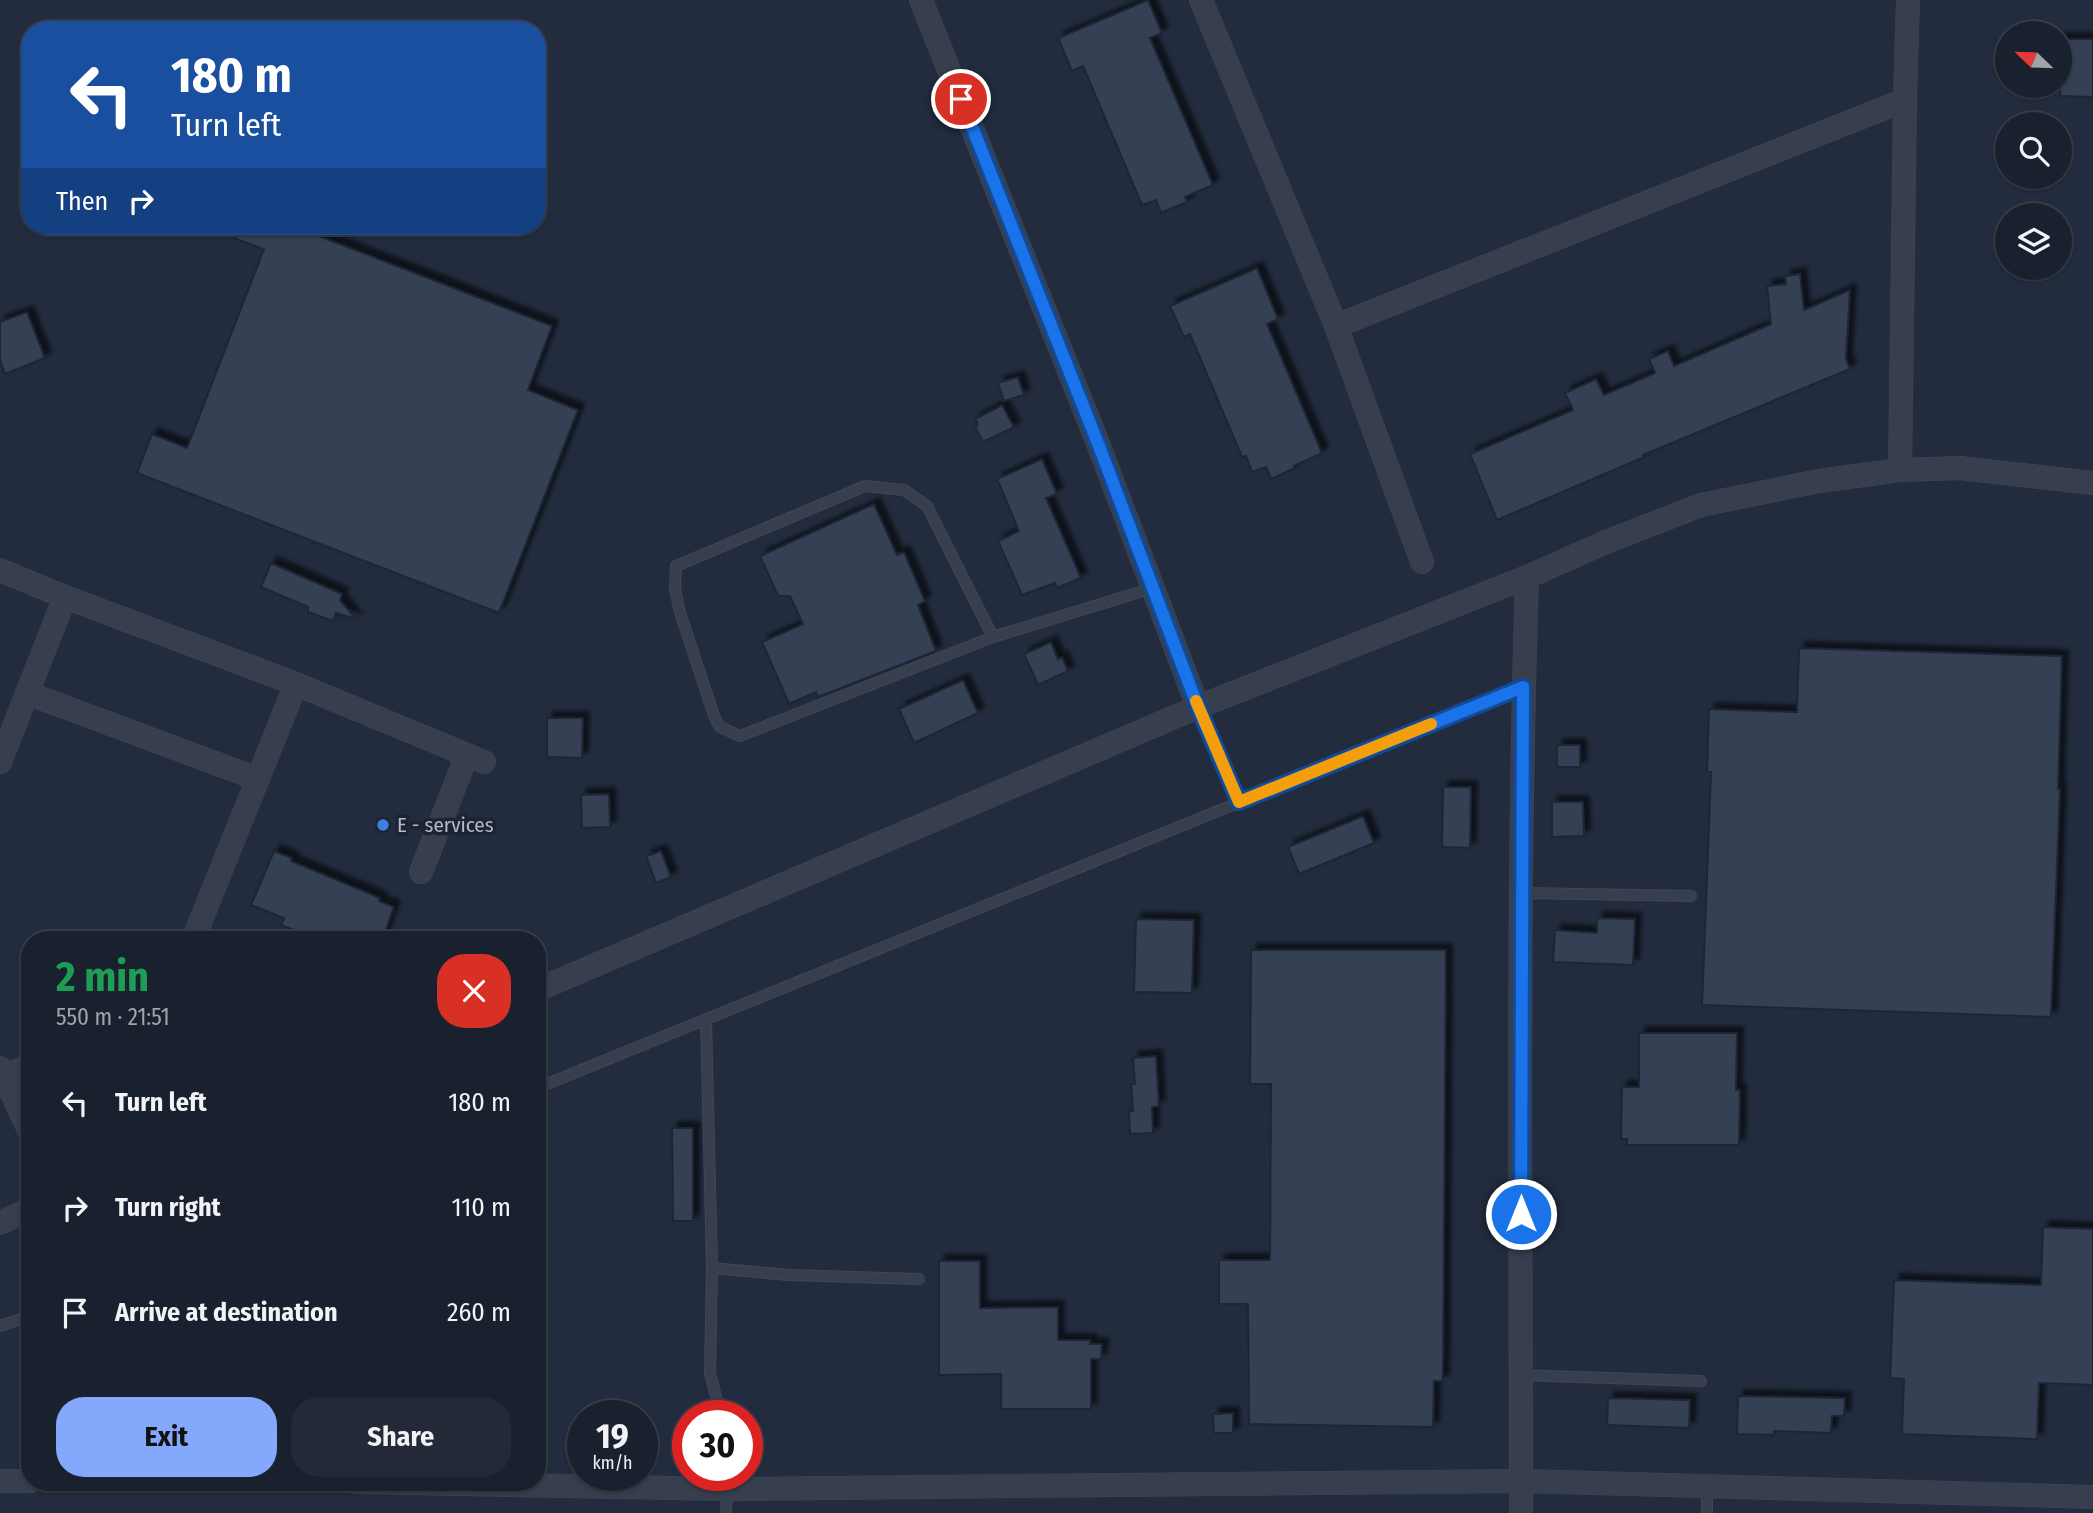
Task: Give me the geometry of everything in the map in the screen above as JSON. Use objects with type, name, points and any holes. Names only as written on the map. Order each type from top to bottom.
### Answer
[{"type":"street","points":[[921,0],[1099,446],[1198,707]]},
{"type":"street","points":[[1200,0],[1336,326],[1422,562]]},
{"type":"street","points":[[1900,470],[1908,0]]},
{"type":"street","points":[[1336,326],[1905,100]]},
{"type":"street","points":[[546,986],[1198,707],[1701,505],[1819,481],[1900,470],[1960,468],[2093,483]]},
{"type":"street","points":[[0,570],[296,684],[475,759],[421,873]]},
{"type":"street","points":[[1521,1513],[1523,687],[1527,577]]},
{"type":"street","points":[[0,762],[65,597]]},
{"type":"street","points":[[197,931],[296,684]]},
{"type":"street","points":[[27,692],[258,779]]},
{"type":"street","points":[[21,1068],[2,1072],[21,1113]]},
{"type":"street","points":[[0,1223],[21,1213]]},
{"type":"street","points":[[0,1481],[21,1481]]},
{"type":"street","points":[[763,1482],[1521,1481],[2093,1497]]},
{"type":"street","points":[[546,1482],[672,1482]]},
{"type":"lane","points":[[993,637],[927,506],[904,490],[865,486],[676,566],[675,587],[679,609],[714,716],[720,727],[740,736],[993,637],[1153,588]]},
{"type":"lane","points":[[546,1084],[1523,687]]},
{"type":"lane","points":[[1198,707],[1239,802]]},
{"type":"lane","points":[[1522,893],[1691,896]]},
{"type":"lane","points":[[706,1019],[712,1268],[710,1373],[717,1400]]},
{"type":"lane","points":[[712,1268],[788,1275],[919,1279]]},
{"type":"lane","points":[[0,1326],[21,1319]]},
{"type":"lane","points":[[1520,1375],[1701,1381]]},
{"type":"lane","points":[[1707,1486],[1707,1513]]},
{"type":"lane","points":[[725,1491],[726,1513]]},
{"type":"building","points":[[1148,0],[1162,33],[1150,38],[1213,185],[1185,197],[1187,202],[1161,213],[1156,200],[1142,205],[1083,66],[1072,71],[1058,38]]},
{"type":"building","points":[[2072,39],[2093,39],[2093,97],[2072,96]]},
{"type":"building","points":[[238,235],[316,235],[552,326],[528,390],[578,410],[499,613],[137,473],[152,434],[187,448],[264,249],[236,239]]},
{"type":"building","points":[[1257,268],[1278,319],[1267,324],[1322,453],[1271,479],[1266,467],[1252,472],[1246,456],[1242,457],[1190,334],[1184,337],[1170,306]]},
{"type":"building","points":[[1800,274],[1804,310],[1850,290],[1846,359],[1850,369],[1643,455],[1644,457],[1497,520],[1470,454],[1573,410],[1565,393],[1596,379],[1604,395],[1655,373],[1649,359],[1668,351],[1674,366],[1771,324],[1767,286],[1786,284],[1785,276]]},
{"type":"building","points":[[27,312],[45,358],[5,374],[0,360],[0,322]]},
{"type":"building","points":[[1018,377],[1024,395],[1004,401],[998,383]]},
{"type":"building","points":[[1002,405],[1014,427],[983,442],[975,427],[978,425],[975,419]]},
{"type":"building","points":[[1042,459],[1057,494],[1046,498],[1081,578],[1057,588],[1055,583],[1022,595],[998,541],[1019,531],[997,479]]},
{"type":"building","points":[[874,504],[897,555],[904,552],[925,601],[918,605],[936,651],[818,697],[816,692],[789,704],[762,642],[803,624],[790,596],[778,596],[760,556]]},
{"type":"building","points":[[271,563],[342,594],[340,600],[356,619],[336,613],[333,621],[308,612],[308,607],[261,587]]},
{"type":"building","points":[[1051,642],[1058,659],[1062,657],[1068,671],[1038,685],[1024,654]]},
{"type":"building","points":[[1799,648],[2062,656],[2051,1017],[1702,1005],[1711,772],[1707,772],[1709,709],[1797,712]]},
{"type":"building","points":[[963,680],[978,713],[914,743],[899,709]]},
{"type":"building","points":[[547,718],[583,718],[582,758],[547,757]]},
{"type":"building","points":[[1557,745],[1580,745],[1580,767],[1557,767]]},
{"type":"building","points":[[1443,787],[1471,787],[1470,848],[1442,847]]},
{"type":"building","points":[[609,794],[610,827],[582,828],[581,795]]},
{"type":"building","points":[[1552,802],[1583,802],[1584,836],[1552,837]]},
{"type":"building","points":[[1363,816],[1374,843],[1299,874],[1288,847]]},
{"type":"building","points":[[274,851],[292,858],[291,861],[380,898],[379,901],[394,907],[385,931],[297,931],[281,925],[284,918],[251,905]]},
{"type":"building","points":[[661,851],[671,877],[656,883],[646,856]]},
{"type":"building","points":[[1597,918],[1635,919],[1633,965],[1553,962],[1555,930],[1597,933]]},
{"type":"building","points":[[1136,919],[1194,920],[1192,993],[1134,992]]},
{"type":"building","points":[[1251,950],[1446,950],[1443,1381],[1434,1381],[1433,1427],[1249,1424],[1248,1304],[1219,1304],[1219,1260],[1270,1260],[1271,1084],[1250,1084]]},
{"type":"building","points":[[1639,1033],[1737,1033],[1739,1145],[1627,1145],[1627,1139],[1621,1139],[1622,1087],[1639,1087]]},
{"type":"building","points":[[1156,1056],[1159,1106],[1152,1107],[1153,1133],[1130,1134],[1129,1111],[1133,1111],[1131,1084],[1135,1084],[1133,1058]]},
{"type":"building","points":[[672,1128],[693,1128],[693,1221],[673,1221]]},
{"type":"building","points":[[2043,1227],[2093,1229],[2093,1385],[2039,1383],[2037,1439],[1902,1434],[1904,1379],[1890,1378],[1894,1280],[2041,1285]]},
{"type":"building","points":[[939,1261],[980,1261],[980,1308],[1058,1307],[1058,1340],[1090,1340],[1090,1344],[1102,1344],[1101,1359],[1091,1359],[1091,1409],[1001,1409],[1001,1374],[939,1375]]},
{"type":"building","points":[[1738,1396],[1845,1398],[1844,1416],[1832,1416],[1831,1433],[1774,1431],[1774,1435],[1737,1434]]},
{"type":"building","points":[[1608,1398],[1690,1400],[1689,1428],[1607,1425]]},
{"type":"building","points":[[1233,1413],[1233,1433],[1214,1433],[1213,1414]]},
{"type":"slow traffic","points":[[1196,701],[1239,802],[1431,724]]},
{"type":"place","name":"E - services","points":[[383,825]]},
{"type":"route","points":[[961,99],[1099,446],[1198,707],[1239,802],[1523,687],[1521,1214]]}]
